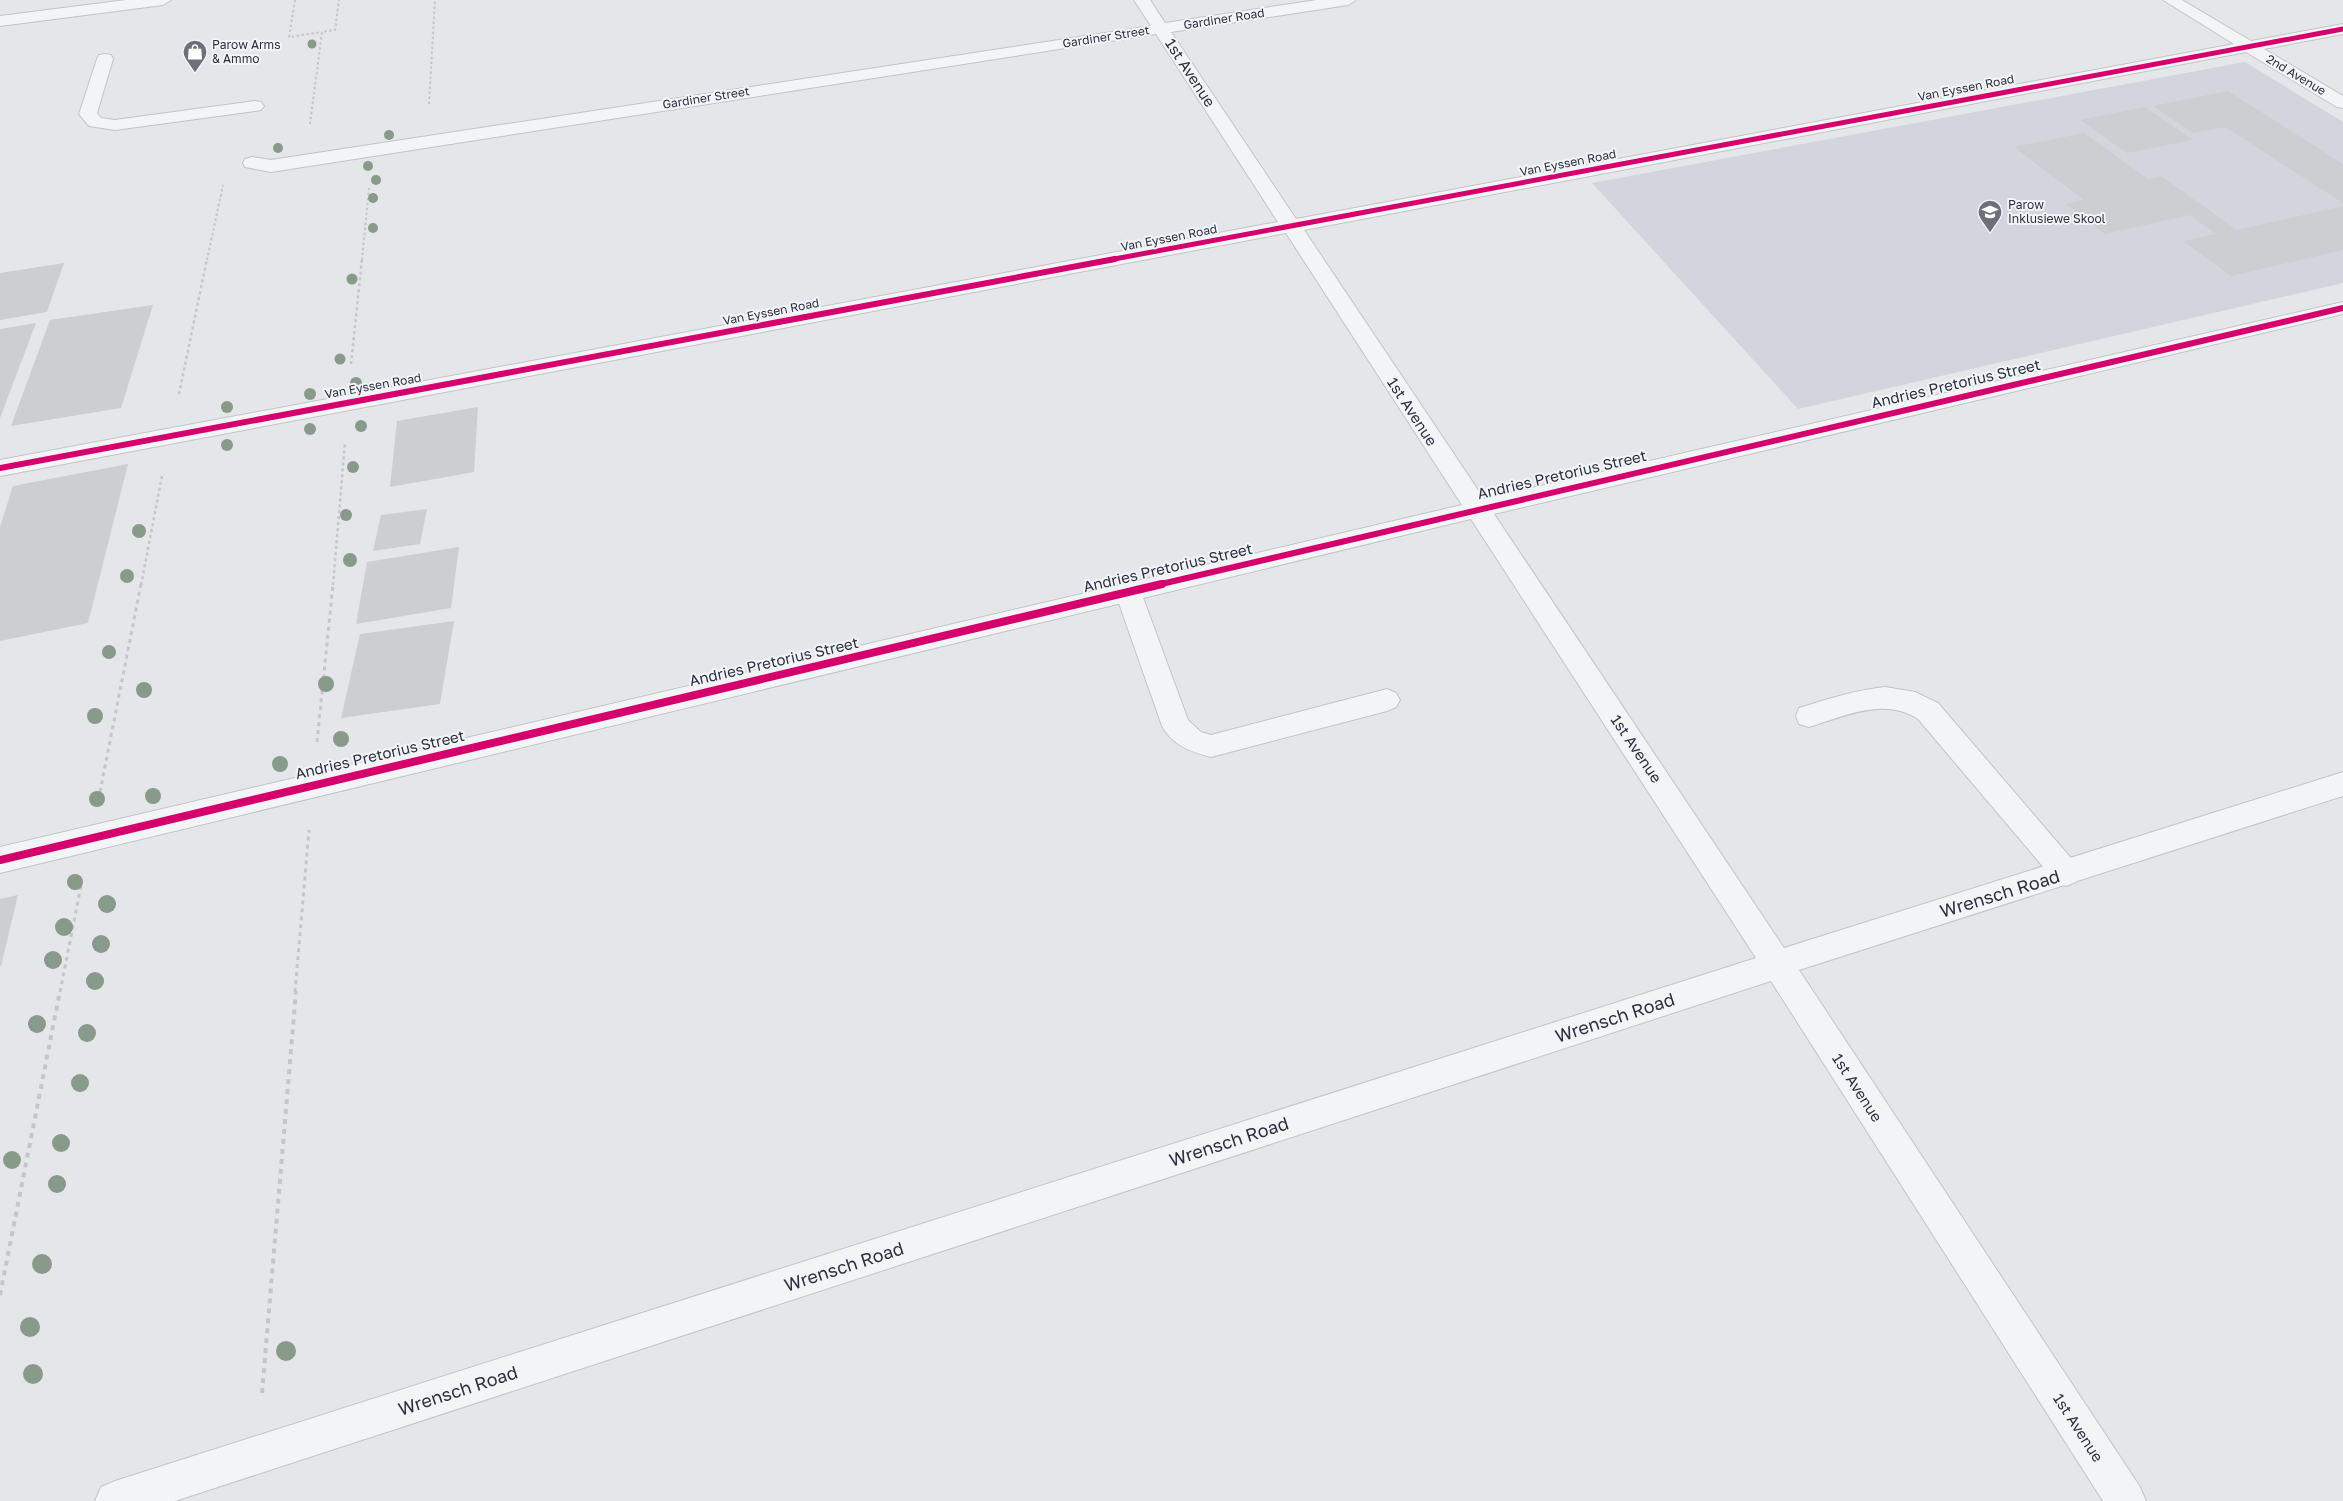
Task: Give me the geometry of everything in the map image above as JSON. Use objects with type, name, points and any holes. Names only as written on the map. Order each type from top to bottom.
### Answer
[{"type":"street","points":[[0,21],[163,0]]},
{"type":"street","name":"1st Avenue","points":[[1142,0],[1476,510],[1778,965],[2126,1501]]},
{"type":"street","name":"Gardiner Road","points":[[1160,28],[1348,0]]},
{"type":"street","name":"2nd Avenue","points":[[2171,0],[2343,103]]},
{"type":"street","name":"Gardiner Street","points":[[252,163],[271,166],[1160,28]]},
{"type":"street","name":"Van Eyssen Road","points":[[0,468],[2343,29]]},
{"type":"street","points":[[105,59],[88,114],[95,122],[115,124],[255,106]]},
{"type":"street","name":"Andries Pretorius Street","points":[[0,860],[1476,510],[2342,310]]},
{"type":"street","points":[[1128,592],[1176,726],[1183,734],[1197,743],[1211,746],[1387,700]]},
{"type":"street","points":[[1809,716],[1881,697],[1907,699],[1918,703],[1928,711],[2066,873]]},
{"type":"street","name":"Wrensch Road","points":[[115,1501],[1778,965],[1817,950],[2066,873],[2343,784]]},
{"type":"path","points":[[295,0],[289,37],[335,30],[339,0]]},
{"type":"path","points":[[429,109],[435,0]]},
{"type":"path","points":[[310,128],[322,32]]},
{"type":"path","points":[[178,396],[220,194],[226,178]]},
{"type":"path","points":[[350,372],[369,181]]},
{"type":"path","points":[[262,1393],[313,785],[340,516],[345,435]]},
{"type":"shaded area","name":"Parow Inklusiewe Skool","points":[[2245,62],[2343,122],[2343,283],[1798,409],[1592,183]]},
{"type":"building","points":[[2228,91],[2343,164],[2343,203],[2225,127],[2193,133],[2153,106]]},
{"type":"building","points":[[2145,107],[2193,140],[2127,153],[2080,120]]},
{"type":"building","points":[[2084,133],[2148,179],[2161,176],[2237,230],[2343,206],[2343,250],[2231,276],[2183,241],[2216,234],[2190,215],[2105,234],[2065,204],[2084,200],[2014,147]]},
{"type":"building","points":[[64,263],[47,312],[0,320],[0,273]]},
{"type":"building","points":[[153,305],[121,408],[11,426],[50,320]]},
{"type":"building","points":[[36,323],[0,418],[0,329]]},
{"type":"building","points":[[478,407],[474,472],[390,487],[397,421]]},
{"type":"building","points":[[128,464],[88,623],[0,641],[0,527],[13,486]]},
{"type":"building","points":[[427,509],[420,544],[373,551],[381,515]]},
{"type":"building","points":[[459,547],[451,608],[356,624],[367,562]]},
{"type":"building","points":[[454,621],[440,704],[341,718],[360,634]]},
{"type":"building","points":[[18,895],[1,966],[0,966],[0,899]]},
{"type":"cycle path","points":[[0,468],[2343,29]]},
{"type":"cycle path","points":[[0,860],[1504,503],[2343,308]]},
{"type":"place","name":"Parow Arms & Ammo","points":[[195,73]]},
{"type":"place","name":"Parow Inklusiewe Skool","points":[[1990,233]]}]
